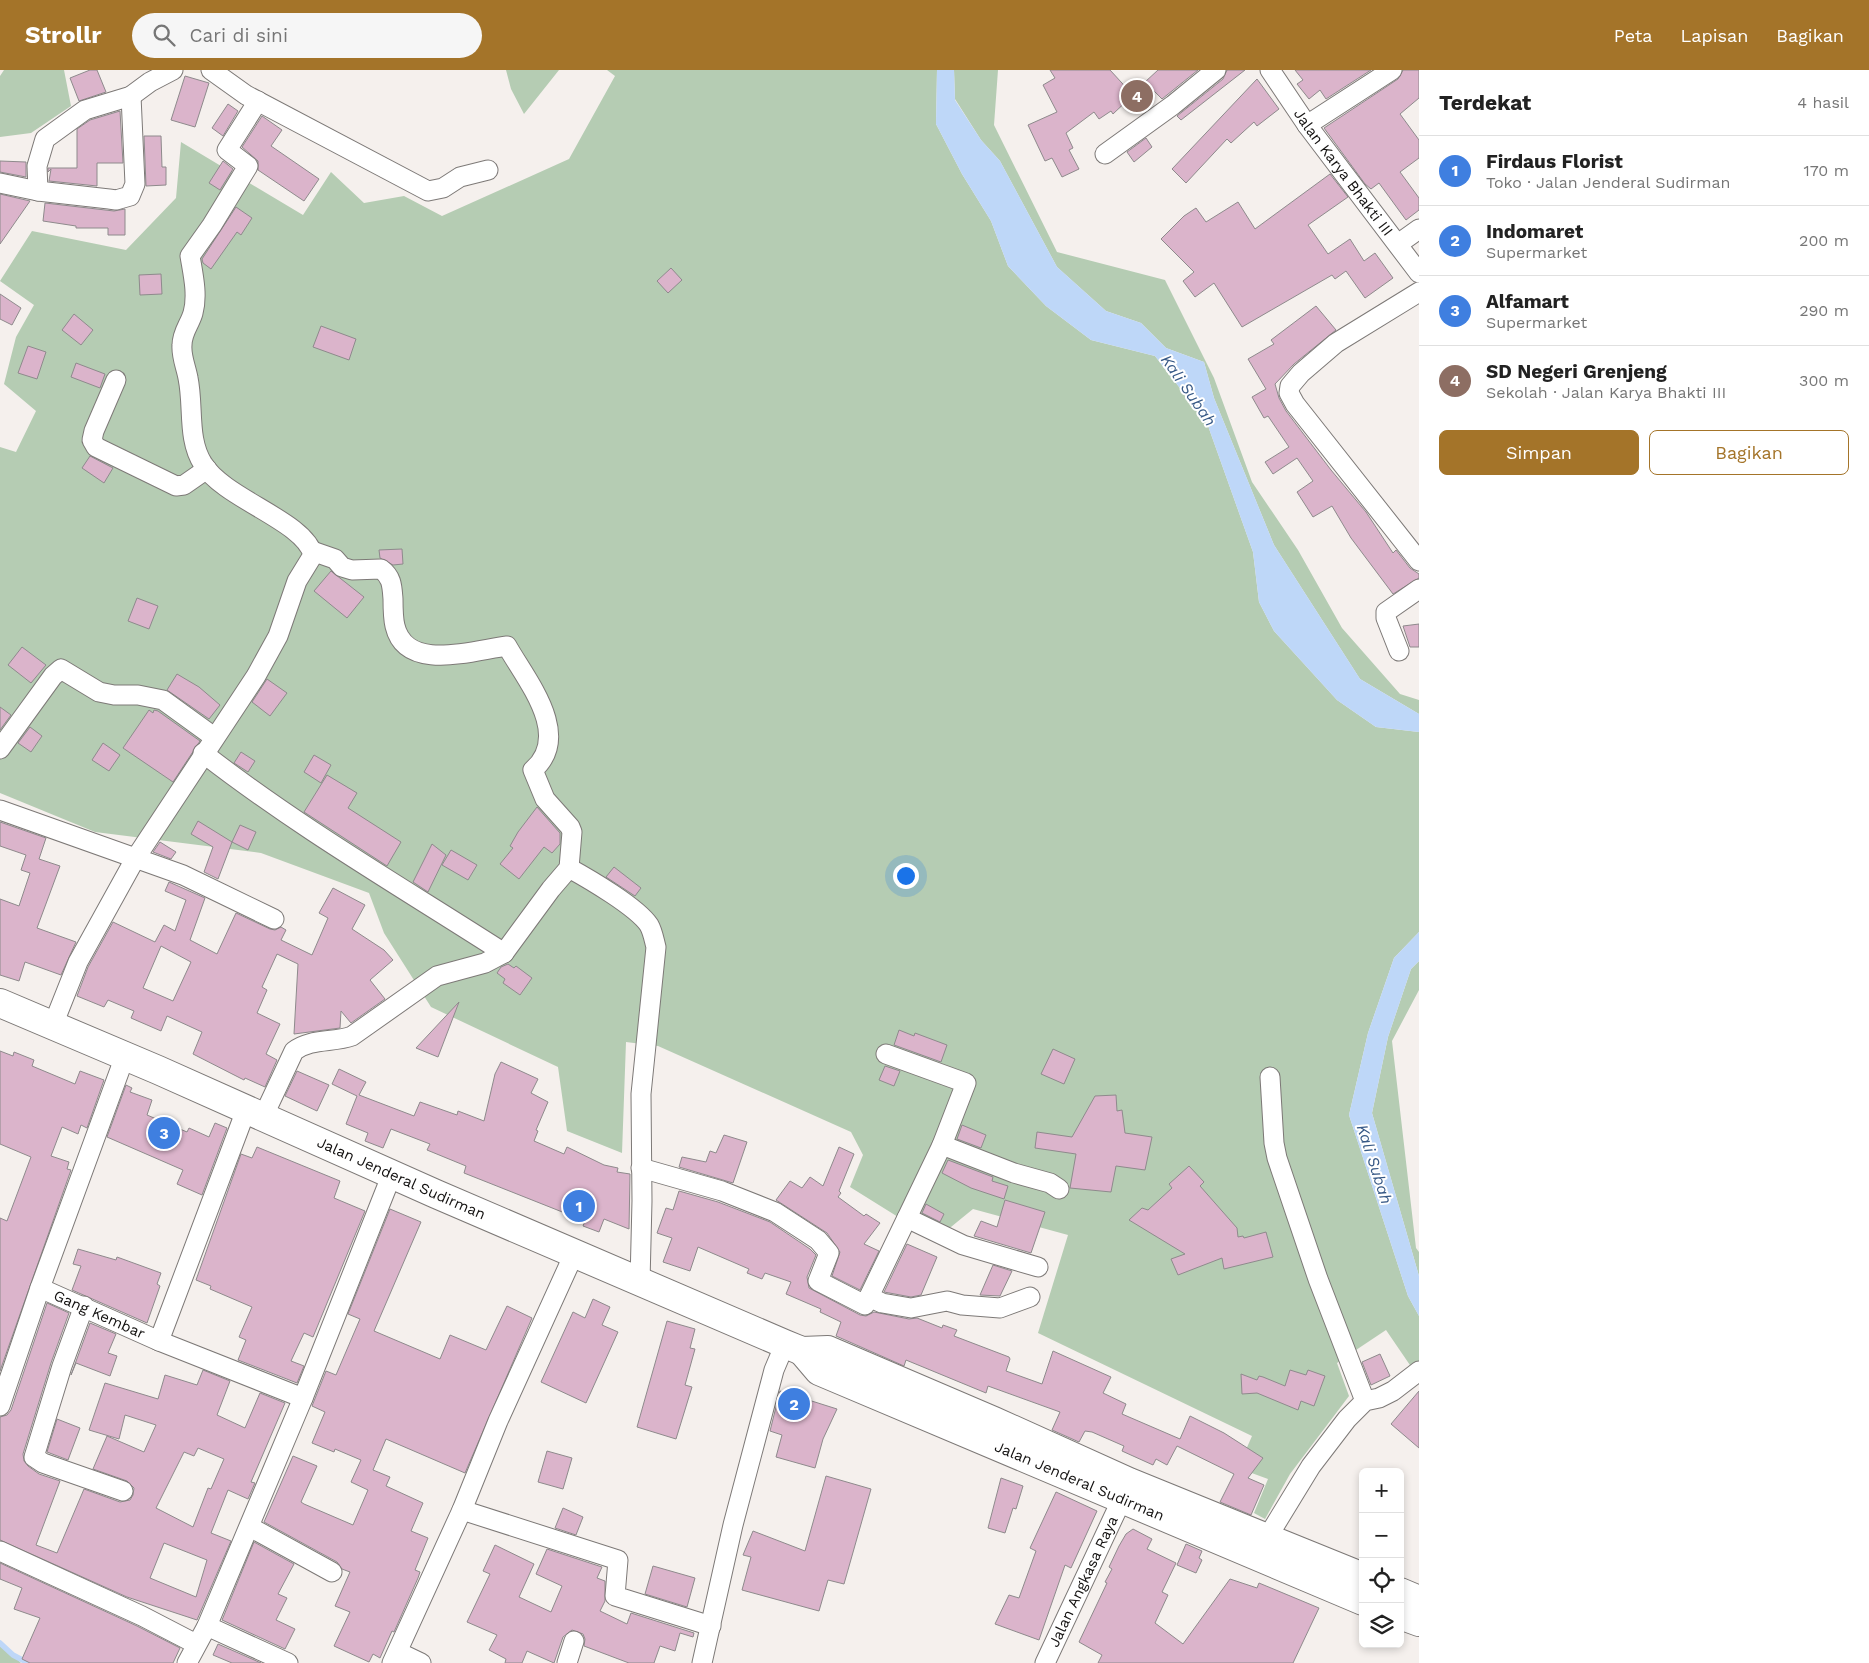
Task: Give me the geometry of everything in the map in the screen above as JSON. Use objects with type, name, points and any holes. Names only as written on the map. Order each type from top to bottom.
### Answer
[{"type":"highway","name":"Jalan Jenderal Sudirman","points":[[1,1006],[54,1025],[574,1254],[793,1348],[828,1350],[1359,1599]]},
{"type":"highway","name":"Jalan Jenderal Sudirman","points":[[1126,1491],[1267,1538],[1359,1575]]},
{"type":"highway","points":[[1404,1594],[1419,1600]]},
{"type":"highway","points":[[1404,1616],[1419,1622]]},
{"type":"street","points":[[38,191],[37,166],[45,139],[85,110],[131,96],[150,82],[173,70]]},
{"type":"street","points":[[211,70],[258,101],[428,191],[443,188],[460,177],[488,170]]},
{"type":"street","points":[[1105,154],[1216,70]]},
{"type":"street","name":"Jalan Karya Bhakti III","points":[[1270,70],[1291,98],[1307,126],[1419,273]]},
{"type":"street","points":[[1307,126],[1392,70]]},
{"type":"street","points":[[0,183],[38,191],[116,200],[130,196],[135,184],[131,96]]},
{"type":"street","points":[[54,1025],[78,962],[135,859],[238,704],[278,636],[298,581],[313,555],[301,535],[225,487],[207,470],[194,439],[190,391],[182,347],[182,336],[193,313],[195,296],[190,256],[212,226],[248,166],[226,150],[258,101]]},
{"type":"street","points":[[1398,244],[1419,229]]},
{"type":"street","points":[[1419,292],[1336,343],[1301,373],[1290,386],[1290,392],[1299,410],[1419,561]]},
{"type":"street","points":[[116,380],[94,431],[92,440],[96,447],[176,486],[184,485],[207,470]]},
{"type":"street","points":[[204,753],[241,783],[504,953],[550,889],[569,868],[572,832],[570,827],[545,799],[533,770],[544,761],[548,748],[548,726],[539,698],[522,674],[507,646],[432,656],[414,652],[402,641],[395,627],[391,581],[387,574],[381,569],[352,570],[342,567],[335,559],[312,551]]},
{"type":"street","points":[[1399,651],[1386,618],[1386,612],[1419,589]]},
{"type":"street","points":[[0,749],[53,676],[61,669],[66,670],[99,692],[163,700],[214,738]]},
{"type":"street","points":[[0,810],[183,876],[274,919]]},
{"type":"street","points":[[569,868],[592,880],[642,918],[653,936],[656,947],[641,1094],[642,1200],[640,1282]]},
{"type":"street","name":"Gang Kembar","points":[[125,1056],[40,1288],[159,1341],[254,1113],[273,1092],[294,1051],[303,1044],[342,1040],[352,1036],[438,976],[485,963],[504,953]]},
{"type":"street","points":[[641,1168],[722,1190],[775,1212],[818,1240],[828,1250],[829,1253],[818,1281],[861,1305],[865,1305],[942,1145],[966,1083],[886,1054]]},
{"type":"street","points":[[1270,1077],[1274,1143],[1277,1158],[1318,1279],[1365,1401]]},
{"type":"street","points":[[942,1145],[1014,1173],[1050,1183],[1059,1189]]},
{"type":"street","points":[[187,1663],[207,1626],[250,1527],[392,1174]]},
{"type":"street","points":[[907,1218],[963,1245],[1038,1268]]},
{"type":"street","points":[[421,1663],[395,1658],[462,1510],[498,1421],[574,1254]]},
{"type":"street","points":[[0,1406],[40,1288]]},
{"type":"street","points":[[869,1297],[882,1303],[911,1308],[947,1301],[962,1305],[1000,1308],[1030,1297]]},
{"type":"street","points":[[84,1306],[62,1366],[34,1457],[43,1463],[123,1491]]},
{"type":"street","points":[[159,1341],[303,1398]]},
{"type":"street","points":[[702,1663],[733,1525],[774,1370],[793,1348]]},
{"type":"street","points":[[1267,1538],[1311,1466],[1347,1419],[1365,1401],[1379,1398],[1393,1391],[1419,1371]]},
{"type":"street","name":"Jalan Angkasa Raya","points":[[1045,1663],[1126,1491]]},
{"type":"street","points":[[462,1510],[618,1560],[619,1568],[614,1587],[615,1596],[711,1626]]},
{"type":"street","points":[[250,1527],[332,1572]]},
{"type":"street","points":[[0,1551],[142,1616],[196,1644]]},
{"type":"street","points":[[207,1626],[288,1663]]},
{"type":"street","points":[[567,1663],[574,1641]]},
{"type":"green space","points":[[4,70],[64,70],[71,106],[31,133],[0,137],[0,76]]},
{"type":"green space","points":[[506,70],[559,70],[524,114],[511,89]]},
{"type":"green space","points":[[607,70],[937,70],[936,124],[962,174],[991,221],[1008,266],[1046,306],[1091,340],[1155,356],[1207,423],[1253,552],[1259,602],[1274,631],[1337,700],[1376,727],[1419,732],[1419,932],[1394,958],[1368,1033],[1349,1115],[1408,1296],[1419,1316],[1419,1367],[1414,1371],[1386,1330],[1353,1352],[1325,1283],[1281,1157],[1272,1074],[1266,1074],[1264,1082],[1269,1145],[1311,1268],[1311,1278],[1317,1286],[1344,1358],[1337,1363],[1349,1396],[1290,1474],[1265,1519],[1254,1513],[1268,1479],[1238,1468],[1252,1436],[1038,1333],[1068,1235],[973,1209],[935,1240],[850,1187],[863,1155],[851,1132],[658,1046],[626,1042],[622,1153],[567,1131],[558,1067],[431,1007],[384,933],[369,893],[261,853],[95,832],[0,793],[0,447],[16,452],[36,411],[4,384],[16,337],[34,305],[0,281],[32,231],[126,250],[176,198],[181,142],[303,215],[331,172],[364,203],[404,196],[442,216],[569,159],[615,76]]},
{"type":"green space","points":[[954,70],[998,70],[994,125],[1057,252],[1165,280],[1214,378],[1252,482],[1298,550],[1342,628],[1400,694],[1419,700],[1419,714],[1360,679],[1274,545],[1214,398],[1204,362],[1166,348],[1141,323],[1106,311],[1057,267],[1000,161],[981,140],[955,99]]},
{"type":"green space","points":[[1419,961],[1419,990],[1392,1041],[1416,1248],[1419,1252],[1419,1276],[1372,1113],[1388,1037],[1411,969]]},
{"type":"green space","points":[[0,1643],[21,1663],[0,1663]]},
{"type":"water","name":"Kali Subah","points":[[937,70],[954,70],[955,100],[981,140],[1000,161],[1057,267],[1106,311],[1141,323],[1166,348],[1204,362],[1214,398],[1274,545],[1360,679],[1419,714],[1419,732],[1376,727],[1337,700],[1274,631],[1259,602],[1253,552],[1207,423],[1155,356],[1091,340],[1046,306],[1008,266],[991,221],[962,174],[936,124]]},
{"type":"water","name":"Kali Subah","points":[[1419,932],[1419,961],[1411,969],[1388,1037],[1372,1113],[1419,1276],[1419,1316],[1408,1296],[1349,1115],[1368,1033],[1394,958]]},
{"type":"building","points":[[90,70],[97,70],[106,92],[79,101],[70,78]]},
{"type":"building","points":[[1050,70],[1110,70],[1133,95],[1113,114],[1111,111],[1099,119],[1094,112],[1066,133],[1073,148],[1069,150],[1079,169],[1062,177],[1052,158],[1045,161],[1028,125],[1057,112],[1043,85],[1055,78]]},
{"type":"building","points":[[1158,70],[1198,70],[1162,99],[1145,82]]},
{"type":"building","points":[[1227,70],[1245,70],[1181,120],[1177,116],[1223,79]]},
{"type":"building","points":[[1295,70],[1371,70],[1326,99],[1320,90],[1309,99],[1297,84],[1303,80]]},
{"type":"building","points":[[1403,70],[1419,70],[1419,98],[1400,114],[1419,140],[1419,158],[1400,172],[1419,198],[1419,210],[1406,220],[1379,183],[1371,189],[1365,184],[1324,128],[1398,79]]},
{"type":"building","points":[[185,76],[209,83],[195,127],[171,120]]},
{"type":"building","points":[[1257,79],[1279,109],[1257,126],[1254,122],[1231,143],[1227,139],[1186,183],[1172,169]]},
{"type":"building","points":[[228,104],[238,111],[223,136],[212,128]]},
{"type":"building","points":[[120,111],[123,163],[97,163],[97,186],[49,181],[51,169],[48,172],[48,168],[77,168],[77,129],[90,120]]},
{"type":"building","points":[[262,116],[282,130],[271,146],[319,179],[304,201],[258,170],[258,161],[242,147]]},
{"type":"building","points":[[144,136],[161,136],[162,167],[166,167],[166,185],[146,186]]},
{"type":"building","points":[[1146,138],[1152,147],[1134,162],[1127,152]]},
{"type":"building","points":[[0,161],[26,162],[26,177],[0,172]]},
{"type":"building","points":[[223,161],[233,169],[220,190],[209,183]]},
{"type":"building","points":[[1330,174],[1348,197],[1308,225],[1328,254],[1350,239],[1364,261],[1375,253],[1393,278],[1365,298],[1346,271],[1335,279],[1332,275],[1242,327],[1214,283],[1195,297],[1183,281],[1194,272],[1161,239],[1184,216],[1196,208],[1206,222],[1238,202],[1255,229]]},
{"type":"building","points":[[0,194],[30,201],[0,244]]},
{"type":"building","points":[[45,203],[114,211],[125,209],[125,235],[108,235],[108,228],[76,228],[76,226],[43,221]]},
{"type":"building","points":[[236,207],[252,218],[241,235],[237,232],[211,269],[203,263],[202,259]]},
{"type":"building","points":[[671,268],[682,280],[668,293],[657,281]]},
{"type":"building","points":[[161,274],[162,294],[140,295],[139,275]]},
{"type":"building","points":[[0,294],[21,308],[12,325],[0,319]]},
{"type":"building","points":[[1316,306],[1336,330],[1294,364],[1275,384],[1279,398],[1286,411],[1366,512],[1393,553],[1396,550],[1410,568],[1419,574],[1419,578],[1393,594],[1351,538],[1332,506],[1313,517],[1297,492],[1313,481],[1297,458],[1273,474],[1265,462],[1289,447],[1268,416],[1264,418],[1252,397],[1266,389],[1248,359],[1274,344],[1271,340]]},
{"type":"building","points":[[74,314],[93,330],[81,345],[62,330]]},
{"type":"building","points":[[321,326],[356,339],[349,360],[313,347]]},
{"type":"building","points":[[28,346],[46,352],[37,379],[18,373]]},
{"type":"building","points":[[76,363],[105,374],[100,388],[71,377]]},
{"type":"building","points":[[90,456],[113,468],[104,483],[82,468]]},
{"type":"building","points":[[402,549],[403,564],[393,565],[380,558],[379,550]]},
{"type":"building","points":[[331,571],[364,597],[347,618],[314,591]]},
{"type":"building","points":[[137,598],[158,606],[149,629],[128,621]]},
{"type":"building","points":[[1419,624],[1419,647],[1410,647],[1403,626]]},
{"type":"building","points":[[22,647],[46,665],[31,683],[8,665]]},
{"type":"building","points":[[177,674],[199,687],[220,705],[209,719],[167,690]]},
{"type":"building","points":[[267,679],[287,693],[270,716],[252,702]]},
{"type":"building","points":[[0,707],[11,715],[0,730]]},
{"type":"building","points":[[149,710],[153,713],[154,710],[158,711],[200,741],[173,782],[123,748]]},
{"type":"building","points":[[30,727],[42,736],[31,752],[18,743]]},
{"type":"building","points":[[103,743],[120,755],[109,771],[92,760]]},
{"type":"building","points":[[241,752],[255,761],[248,772],[234,763]]},
{"type":"building","points":[[314,755],[331,765],[321,783],[304,772]]},
{"type":"building","points":[[327,775],[357,793],[348,808],[401,842],[387,866],[304,812]]},
{"type":"building","points":[[537,807],[560,833],[560,844],[552,853],[544,847],[519,879],[500,864],[513,848],[510,846],[518,832]]},
{"type":"building","points":[[198,821],[232,842],[218,879],[204,872],[213,847],[191,834]]},
{"type":"building","points":[[0,822],[46,838],[39,859],[60,866],[37,928],[76,942],[61,975],[25,962],[19,981],[0,975],[0,899],[19,906],[30,873],[21,870],[26,855],[0,846]]},
{"type":"building","points":[[240,825],[256,832],[248,850],[232,842]]},
{"type":"building","points":[[160,842],[176,852],[171,859],[153,852]]},
{"type":"building","points":[[432,844],[446,855],[428,892],[413,882]]},
{"type":"building","points":[[451,850],[477,865],[468,880],[442,865]]},
{"type":"building","points":[[614,867],[641,888],[635,896],[606,877]]},
{"type":"building","points":[[169,882],[205,898],[190,940],[217,954],[236,913],[270,929],[275,930],[281,927],[286,930],[281,940],[312,955],[328,918],[319,913],[333,888],[365,905],[352,929],[384,950],[393,960],[370,980],[385,999],[351,1023],[341,1011],[340,1028],[294,1034],[298,964],[277,954],[262,987],[267,990],[257,1013],[280,1024],[266,1054],[277,1060],[265,1087],[245,1078],[244,1080],[193,1054],[202,1032],[167,1016],[161,1031],[131,1018],[134,1011],[108,1000],[104,1007],[77,996],[88,967],[113,922],[155,942],[164,925],[175,931],[186,900],[165,891]],"holes":[[[161,946],[191,962],[173,1001],[143,988]]]},
{"type":"building","points":[[508,964],[514,968],[516,966],[532,978],[520,995],[503,983],[505,979],[497,973],[501,967]]},
{"type":"building","points":[[459,1002],[438,1057],[416,1048]]},
{"type":"building","points":[[899,1030],[914,1036],[915,1033],[947,1045],[941,1062],[894,1045]]},
{"type":"building","points":[[1053,1049],[1075,1059],[1064,1084],[1041,1074]]},
{"type":"building","points":[[0,1051],[13,1056],[14,1052],[34,1060],[32,1066],[75,1084],[80,1071],[104,1080],[87,1128],[81,1125],[78,1134],[62,1127],[51,1156],[69,1162],[67,1169],[71,1170],[0,1371],[0,1218],[7,1221],[31,1157],[0,1144]]},
{"type":"building","points":[[501,1062],[538,1079],[531,1093],[548,1102],[536,1130],[538,1131],[534,1141],[564,1154],[567,1147],[604,1165],[618,1168],[617,1172],[630,1174],[629,1229],[604,1219],[599,1232],[583,1226],[585,1221],[464,1173],[466,1166],[427,1150],[430,1144],[391,1129],[383,1148],[365,1141],[368,1133],[346,1124],[357,1096],[332,1084],[339,1069],[366,1082],[359,1095],[414,1116],[420,1102],[457,1115],[458,1111],[484,1121],[495,1074]]},
{"type":"building","points":[[885,1066],[900,1071],[894,1086],[879,1080]]},
{"type":"building","points":[[297,1071],[329,1085],[317,1111],[285,1096]]},
{"type":"building","points":[[126,1085],[132,1088],[130,1092],[152,1100],[147,1115],[187,1132],[189,1128],[209,1137],[215,1123],[227,1128],[202,1195],[177,1184],[183,1170],[107,1137]]},
{"type":"building","points":[[1116,1095],[1117,1111],[1122,1110],[1125,1133],[1152,1137],[1145,1170],[1116,1166],[1111,1192],[1070,1188],[1076,1154],[1035,1148],[1037,1132],[1072,1137],[1095,1096]]},
{"type":"building","points":[[962,1125],[986,1135],[981,1148],[957,1139]]},
{"type":"building","points":[[724,1135],[747,1142],[733,1183],[679,1167],[682,1157],[706,1162],[710,1151],[716,1153]]},
{"type":"building","points":[[257,1147],[340,1181],[334,1198],[365,1211],[313,1337],[304,1333],[291,1361],[304,1366],[297,1383],[238,1360],[246,1340],[239,1337],[252,1307],[210,1289],[211,1286],[196,1280],[241,1154],[252,1158]]},
{"type":"building","points":[[839,1147],[854,1154],[838,1197],[864,1216],[866,1214],[880,1223],[864,1244],[879,1251],[860,1290],[832,1276],[840,1252],[827,1233],[776,1200],[790,1181],[802,1188],[810,1177],[823,1186]]},
{"type":"building","points":[[948,1160],[993,1177],[992,1181],[1008,1186],[1004,1199],[971,1188],[942,1173]]},
{"type":"building","points":[[1189,1166],[1204,1182],[1200,1186],[1237,1228],[1238,1237],[1243,1236],[1244,1238],[1266,1232],[1273,1257],[1224,1269],[1222,1258],[1178,1275],[1171,1259],[1185,1254],[1129,1220],[1142,1208],[1148,1210],[1172,1188],[1169,1184]]},
{"type":"building","points":[[679,1191],[718,1202],[770,1222],[810,1249],[816,1255],[807,1277],[809,1288],[860,1315],[866,1316],[874,1312],[909,1319],[917,1318],[942,1328],[943,1325],[957,1330],[954,1336],[1009,1357],[1006,1371],[1042,1384],[1053,1351],[1111,1377],[1103,1393],[1126,1404],[1122,1414],[1180,1439],[1190,1416],[1224,1433],[1263,1458],[1248,1478],[1264,1485],[1251,1515],[1220,1502],[1234,1474],[1177,1446],[1167,1465],[1156,1459],[1153,1465],[1122,1451],[1124,1446],[1092,1432],[1085,1431],[1079,1442],[1052,1430],[1060,1412],[988,1386],[986,1393],[906,1360],[904,1366],[836,1336],[841,1322],[820,1312],[821,1309],[786,1294],[791,1282],[765,1273],[762,1279],[747,1273],[749,1269],[698,1247],[690,1271],[663,1262],[672,1238],[657,1233],[666,1208],[673,1210]]},
{"type":"building","points":[[1005,1200],[1045,1212],[1031,1253],[974,1236],[981,1221],[997,1227]]},
{"type":"building","points":[[926,1204],[944,1214],[940,1222],[922,1213]]},
{"type":"building","points":[[390,1209],[421,1222],[374,1331],[440,1359],[450,1335],[486,1350],[507,1306],[532,1318],[465,1473],[386,1439],[373,1470],[390,1477],[386,1486],[423,1503],[411,1531],[428,1538],[415,1570],[420,1572],[418,1578],[394,1632],[392,1631],[380,1658],[373,1654],[369,1662],[334,1646],[350,1612],[335,1606],[350,1572],[342,1569],[337,1562],[264,1522],[293,1456],[317,1466],[301,1502],[304,1504],[353,1525],[368,1490],[351,1482],[361,1460],[335,1449],[334,1452],[312,1443],[325,1412],[312,1406],[326,1371],[336,1375],[360,1319],[348,1314]]},
{"type":"building","points":[[907,1244],[937,1257],[921,1295],[911,1297],[884,1292]]},
{"type":"building","points":[[78,1249],[116,1260],[117,1257],[161,1273],[157,1284],[160,1286],[147,1323],[72,1290],[81,1266],[73,1264]]},
{"type":"building","points":[[993,1265],[1012,1271],[1000,1296],[980,1295]]},
{"type":"building","points":[[593,1299],[610,1307],[602,1325],[618,1332],[586,1403],[541,1382],[573,1312],[585,1318]]},
{"type":"building","points":[[47,1303],[69,1313],[51,1363],[23,1454],[24,1461],[28,1466],[39,1474],[60,1481],[36,1545],[57,1553],[84,1489],[120,1502],[130,1500],[133,1495],[134,1488],[127,1481],[93,1469],[107,1436],[144,1452],[156,1425],[125,1415],[119,1439],[89,1430],[105,1383],[158,1399],[165,1375],[197,1385],[203,1370],[230,1381],[217,1415],[245,1428],[260,1393],[285,1403],[251,1482],[255,1483],[248,1499],[228,1490],[211,1533],[231,1541],[197,1620],[127,1597],[0,1540],[0,1417],[7,1415],[11,1410]],"holes":[[[198,1448],[224,1459],[211,1489],[208,1488],[193,1527],[156,1508],[184,1452],[194,1456]],[[164,1543],[207,1560],[196,1597],[150,1578]]]},
{"type":"building","points":[[667,1321],[695,1329],[690,1348],[695,1349],[685,1385],[692,1387],[676,1439],[637,1427]]},
{"type":"building","points":[[90,1323],[116,1334],[108,1353],[117,1356],[110,1376],[76,1363],[71,1375]]},
{"type":"building","points":[[1380,1354],[1390,1376],[1371,1385],[1362,1362]]},
{"type":"building","points":[[1290,1370],[1306,1375],[1308,1370],[1325,1376],[1314,1406],[1301,1401],[1298,1410],[1257,1393],[1242,1394],[1241,1374],[1257,1380],[1259,1376],[1263,1377],[1285,1386]]},
{"type":"building","points":[[780,1391],[837,1409],[823,1439],[815,1468],[776,1457],[782,1435],[770,1431]]},
{"type":"building","points":[[1419,1391],[1419,1448],[1391,1424]]},
{"type":"building","points":[[57,1419],[80,1428],[68,1460],[47,1452]]},
{"type":"building","points":[[547,1451],[572,1458],[563,1489],[538,1482]]},
{"type":"building","points":[[826,1476],[871,1489],[844,1584],[828,1580],[819,1611],[742,1590],[751,1557],[743,1555],[753,1531],[805,1551]]},
{"type":"building","points":[[1001,1478],[1023,1486],[1016,1509],[1013,1508],[1005,1533],[988,1528]]},
{"type":"building","points":[[1056,1492],[1097,1511],[1071,1568],[1065,1565],[1039,1640],[995,1624],[1009,1595],[1019,1598],[1036,1551],[1030,1548]]},
{"type":"building","points":[[563,1508],[583,1517],[576,1535],[555,1528]]},
{"type":"building","points":[[1133,1529],[1152,1539],[1147,1549],[1176,1563],[1162,1592],[1168,1595],[1155,1623],[1183,1644],[1230,1579],[1257,1588],[1259,1583],[1319,1608],[1293,1663],[1098,1663],[1102,1655],[1079,1642],[1107,1583],[1105,1582],[1112,1569],[1109,1567],[1119,1546],[1126,1534]]},
{"type":"building","points":[[254,1542],[294,1564],[278,1594],[287,1598],[276,1620],[295,1629],[285,1649],[222,1620]]},
{"type":"building","points":[[1186,1544],[1202,1551],[1199,1558],[1202,1560],[1196,1573],[1177,1565]]},
{"type":"building","points":[[495,1545],[534,1564],[519,1597],[551,1612],[562,1586],[536,1574],[547,1549],[602,1567],[597,1578],[605,1581],[605,1601],[600,1611],[627,1624],[631,1613],[694,1633],[693,1637],[680,1633],[675,1651],[660,1646],[654,1663],[629,1663],[584,1646],[585,1639],[583,1634],[572,1630],[563,1637],[554,1663],[527,1651],[522,1663],[505,1663],[506,1659],[489,1650],[497,1635],[467,1622],[490,1574],[483,1571]]},
{"type":"building","points":[[0,1563],[137,1626],[180,1648],[173,1663],[30,1663],[22,1659],[40,1618],[14,1609],[22,1588],[0,1579]]},
{"type":"building","points":[[653,1566],[695,1578],[687,1607],[645,1594]]},
{"type":"building","points":[[218,1644],[261,1663],[232,1663],[213,1655]]},
{"type":"waterway","points":[[0,1643],[13,1655],[28,1663]]},
{"type":"place","name":"SD Negeri Grenjeng","points":[[1137,96]]},
{"type":"place","name":"Alfamart","points":[[164,1133]]},
{"type":"place","name":"Firdaus Florist","points":[[579,1206]]},
{"type":"place","name":"Indomaret","points":[[794,1404]]}]
